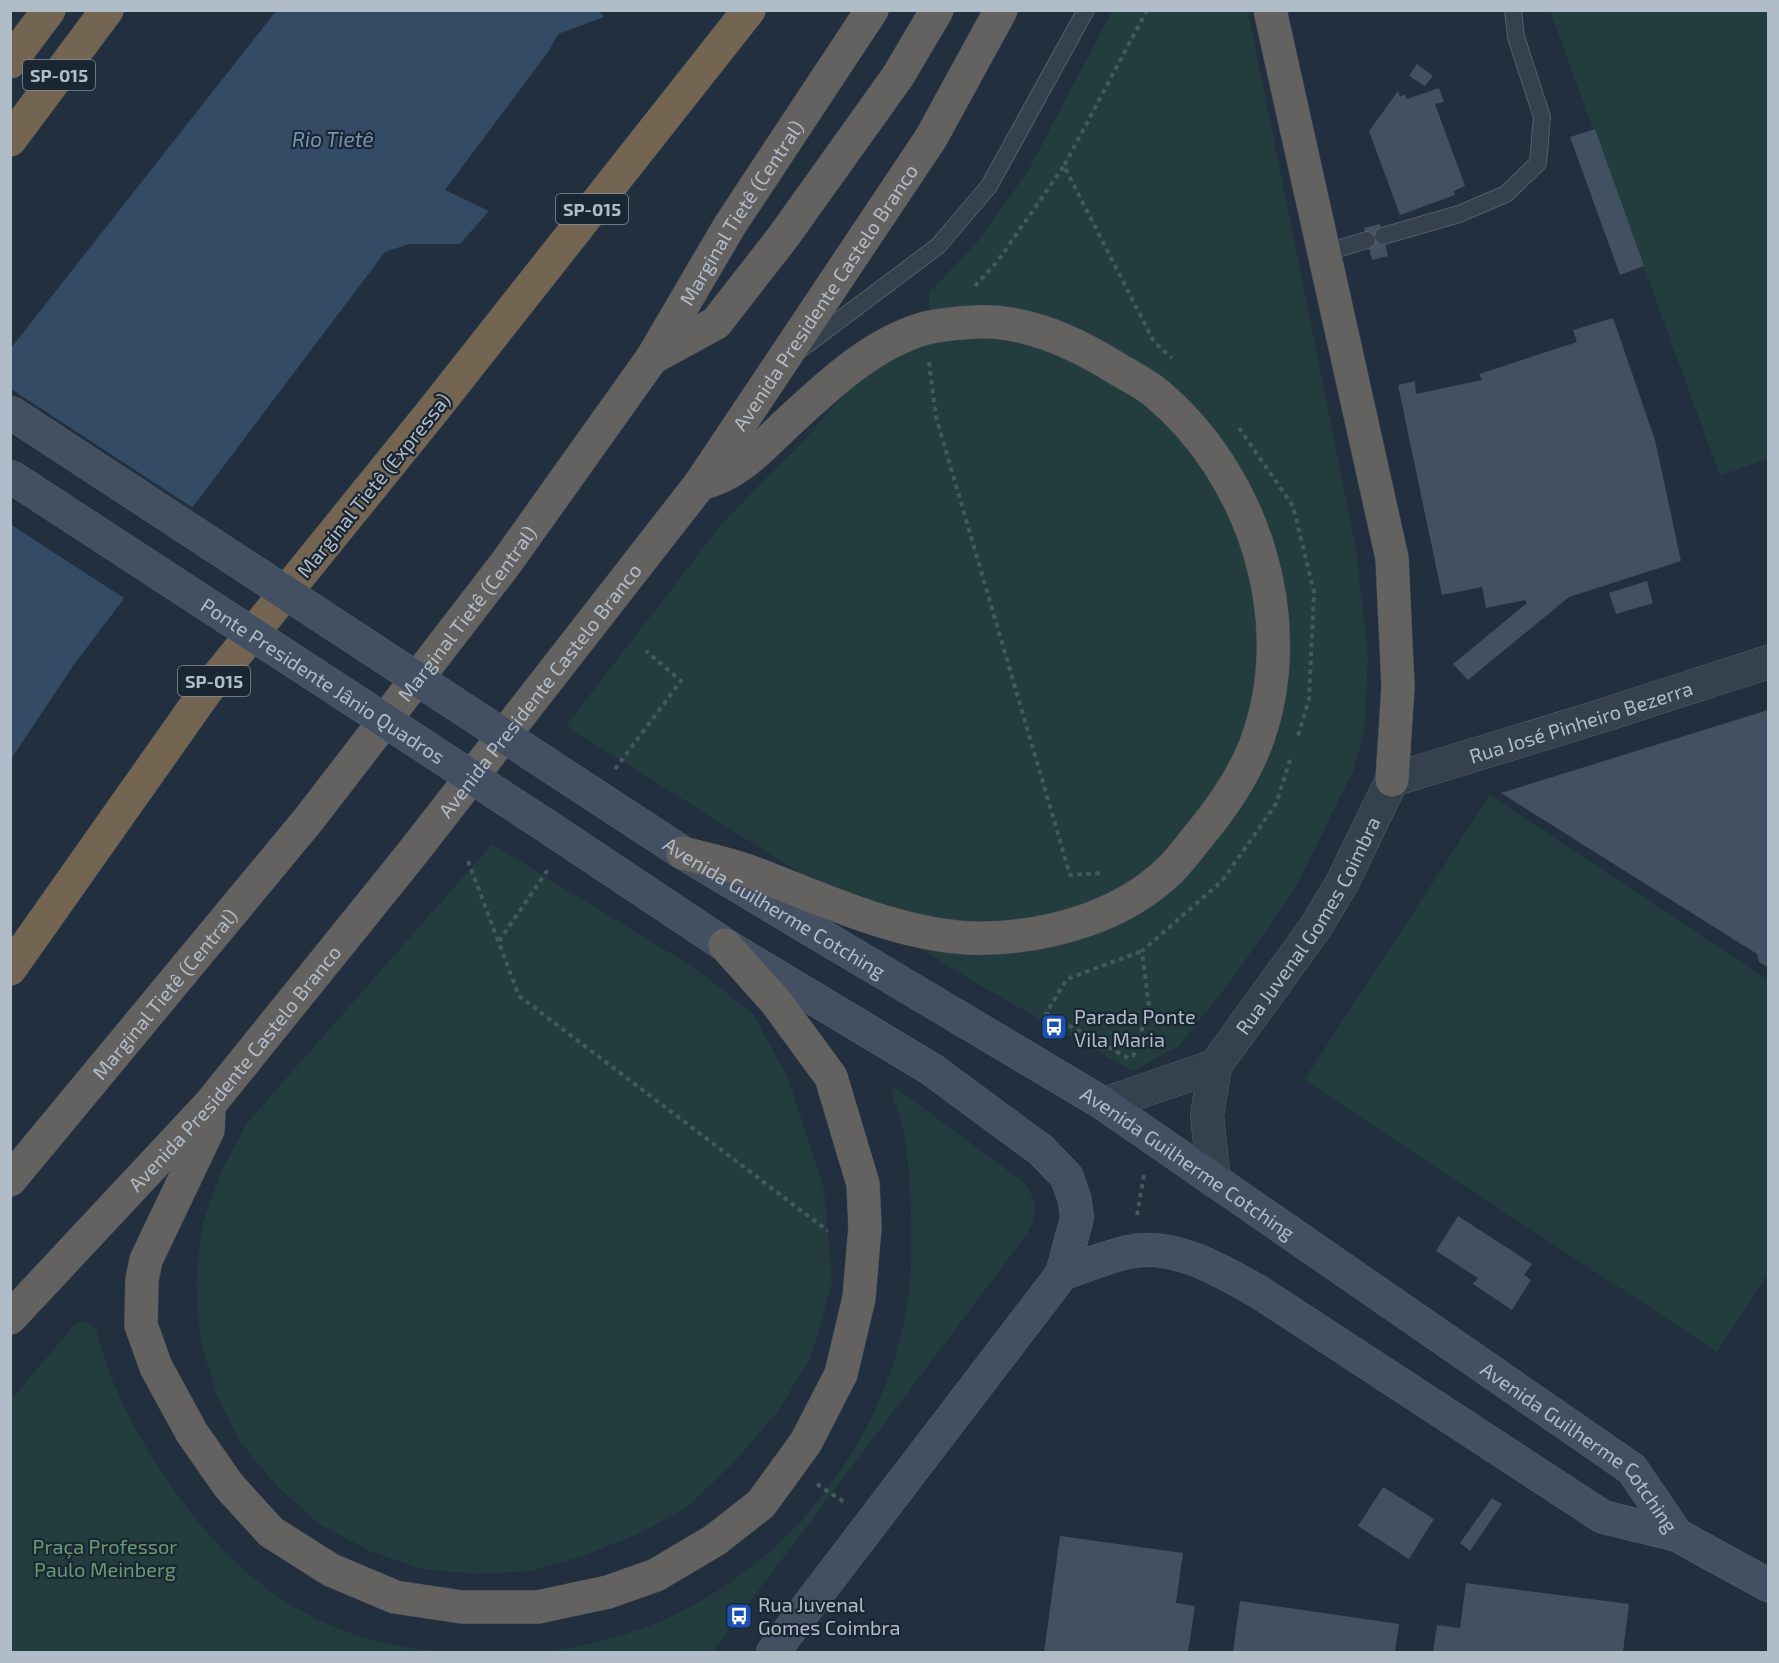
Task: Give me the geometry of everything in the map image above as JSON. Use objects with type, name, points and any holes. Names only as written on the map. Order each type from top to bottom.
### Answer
[{"type":"highway","name":"SP-015","points":[[10,62],[49,10]]},
{"type":"highway","name":"SP-015","points":[[10,140],[107,10]]},
{"type":"highway","name":"Marginal Tietê (Expressa)","points":[[10,969],[206,691],[435,408],[749,10]]},
{"type":"highway","name":"Marginal Tietê (Central)","points":[[10,1180],[309,819],[506,563],[652,358],[730,225],[872,10]]},
{"type":"highway","points":[[652,358],[716,323],[783,237],[898,76],[937,10]]},
{"type":"highway","name":"Avenida Presidente Castelo Branco","points":[[10,1318],[210,1104],[403,865],[700,484],[931,138],[1001,10]]},
{"type":"highway","points":[[1270,10],[1392,558],[1398,687],[1392,780]]},
{"type":"highway","points":[[683,853],[755,873],[865,915],[927,932],[985,939],[1042,933],[1121,907],[1170,871],[1225,804],[1257,740],[1272,679],[1271,604],[1257,543],[1233,484],[1202,439],[1155,392],[1089,351],[1026,328],[978,322],[927,327],[863,359],[812,400],[738,469],[718,480],[700,484]]},
{"type":"highway","points":[[210,1104],[208,1130],[146,1260],[142,1280],[141,1325],[156,1367],[192,1433],[229,1486],[271,1532],[331,1570],[395,1598],[462,1607],[538,1606],[608,1592],[656,1575],[715,1540],[762,1504],[806,1442],[841,1374],[859,1298],[865,1227],[862,1184],[831,1077],[776,1002],[725,945]]},
{"type":"main road","name":"Avenida Guilherme Cotching","points":[[10,412],[683,853],[1104,1104],[1632,1469],[1677,1535],[1768,1585]]},
{"type":"main road","name":"Ponte Presidente Jânio Quadros","points":[[10,476],[725,945]]},
{"type":"main road","points":[[725,945],[931,1069],[1041,1150],[1067,1177],[1075,1201],[1077,1218],[1062,1274],[773,1653]]},
{"type":"main road","points":[[1062,1274],[1131,1251],[1178,1255],[1211,1264],[1260,1292],[1603,1516],[1677,1535]]},
{"type":"street","name":"Rua José Pinheiro Bezerra","points":[[1392,780],[1768,662]]},
{"type":"street","name":"Rua Juvenal Gomes Coimbra","points":[[1214,1180],[1207,1115],[1215,1066],[1315,928],[1342,883],[1392,780]]},
{"type":"street","points":[[1104,1104],[1215,1066]]},
{"type":"lane","points":[[781,364],[938,246],[988,186],[1086,10]]},
{"type":"lane","points":[[1324,253],[1459,214],[1506,194],[1538,163],[1542,117],[1516,37],[1513,10]]},
{"type":"path","points":[[1104,873],[1070,875],[936,417],[929,362],[959,324],[964,297],[997,262],[1064,166],[1147,10]]},
{"type":"path","points":[[1064,166],[1154,342],[1180,365]]},
{"type":"path","points":[[1238,426],[1293,506],[1314,592],[1309,699],[1296,741]]},
{"type":"path","points":[[614,770],[681,681],[646,651]]},
{"type":"path","points":[[1157,1086],[1142,1074],[1132,1060],[1046,1013],[1066,979],[1142,951],[1222,881],[1276,804],[1293,752]]},
{"type":"path","points":[[468,861],[519,996],[830,1232]]},
{"type":"path","points":[[499,942],[552,865]]},
{"type":"path","points":[[1132,1060],[1149,1007],[1142,951]]},
{"type":"green space","points":[[1112,11],[1248,11],[1356,549],[1368,658],[1364,732],[1354,769],[1296,887],[1233,978],[1179,1046],[1133,1071],[977,984],[566,726],[724,521],[803,441],[877,358],[929,345],[929,292],[975,245],[1028,171]]},
{"type":"green space","points":[[1550,11],[1768,11],[1768,458],[1720,476]]},
{"type":"green space","points":[[1490,795],[1768,980],[1768,1273],[1717,1352],[1304,1080]]},
{"type":"green space","points":[[492,844],[696,969],[753,1014],[789,1080],[824,1189],[832,1283],[811,1357],[778,1411],[736,1460],[689,1506],[640,1533],[586,1555],[532,1571],[477,1574],[421,1569],[370,1551],[319,1524],[277,1486],[241,1443],[216,1394],[200,1338],[196,1281],[202,1226],[220,1174],[247,1123]]},
{"type":"green space","points":[[892,1085],[1022,1181],[1031,1193],[1034,1206],[1033,1219],[1028,1233],[712,1652],[541,1652],[575,1647],[624,1635],[672,1616],[720,1589],[765,1556],[804,1517],[839,1473],[868,1425],[890,1374],[904,1320],[911,1265],[911,1199],[904,1133],[893,1097]]},
{"type":"green space","name":"Praça Professor Paulo Meinberg","points":[[85,1321],[97,1330],[107,1366],[122,1401],[158,1466],[185,1506],[246,1572],[281,1598],[318,1620],[359,1636],[403,1647],[452,1652],[11,1652],[11,1400],[75,1324]]},
{"type":"water","name":"Rio Tietê","points":[[276,11],[599,11],[604,17],[558,34],[548,52],[445,190],[489,211],[460,244],[409,244],[385,252],[73,666],[11,759],[11,348]]},
{"type":"pier","points":[[11,389],[196,510],[127,600],[10,524]]},
{"type":"building","points":[[1417,64],[1433,76],[1425,86],[1409,76]]},
{"type":"building","points":[[1439,88],[1444,102],[1435,104],[1465,186],[1454,191],[1455,195],[1400,215],[1369,131],[1398,91],[1400,97],[1405,94],[1407,99]]},
{"type":"building","points":[[1595,129],[1644,266],[1620,275],[1570,137]]},
{"type":"building","points":[[1380,224],[1388,256],[1372,260],[1364,228]]},
{"type":"building","points":[[1613,318],[1655,440],[1681,561],[1569,597],[1468,680],[1453,664],[1527,603],[1525,600],[1486,608],[1482,587],[1442,595],[1398,385],[1415,381],[1416,394],[1482,380],[1479,374],[1577,342],[1573,330]]},
{"type":"building","points":[[1647,581],[1653,603],[1616,614],[1609,593]]},
{"type":"building","points":[[1768,710],[1768,967],[1759,962],[1757,954],[1501,793]]},
{"type":"building","points":[[1458,1216],[1532,1264],[1524,1275],[1531,1280],[1512,1310],[1473,1284],[1478,1278],[1436,1251]]},
{"type":"building","points":[[1383,1487],[1434,1519],[1409,1559],[1358,1526]]},
{"type":"building","points":[[1492,1498],[1502,1504],[1470,1551],[1460,1543]]},
{"type":"building","points":[[1060,1536],[1183,1553],[1176,1603],[1195,1606],[1188,1652],[1044,1652]]},
{"type":"building","points":[[1466,1583],[1629,1604],[1623,1652],[1433,1652],[1437,1625],[1460,1628]]},
{"type":"building","points":[[1240,1601],[1399,1624],[1395,1652],[1233,1652]]},
{"type":"place","name":"Parada Ponte Vila Maria","points":[[1054,1027]]},
{"type":"place","name":"Rua Juvenal Gomes Coimbra","points":[[739,1616]]}]
